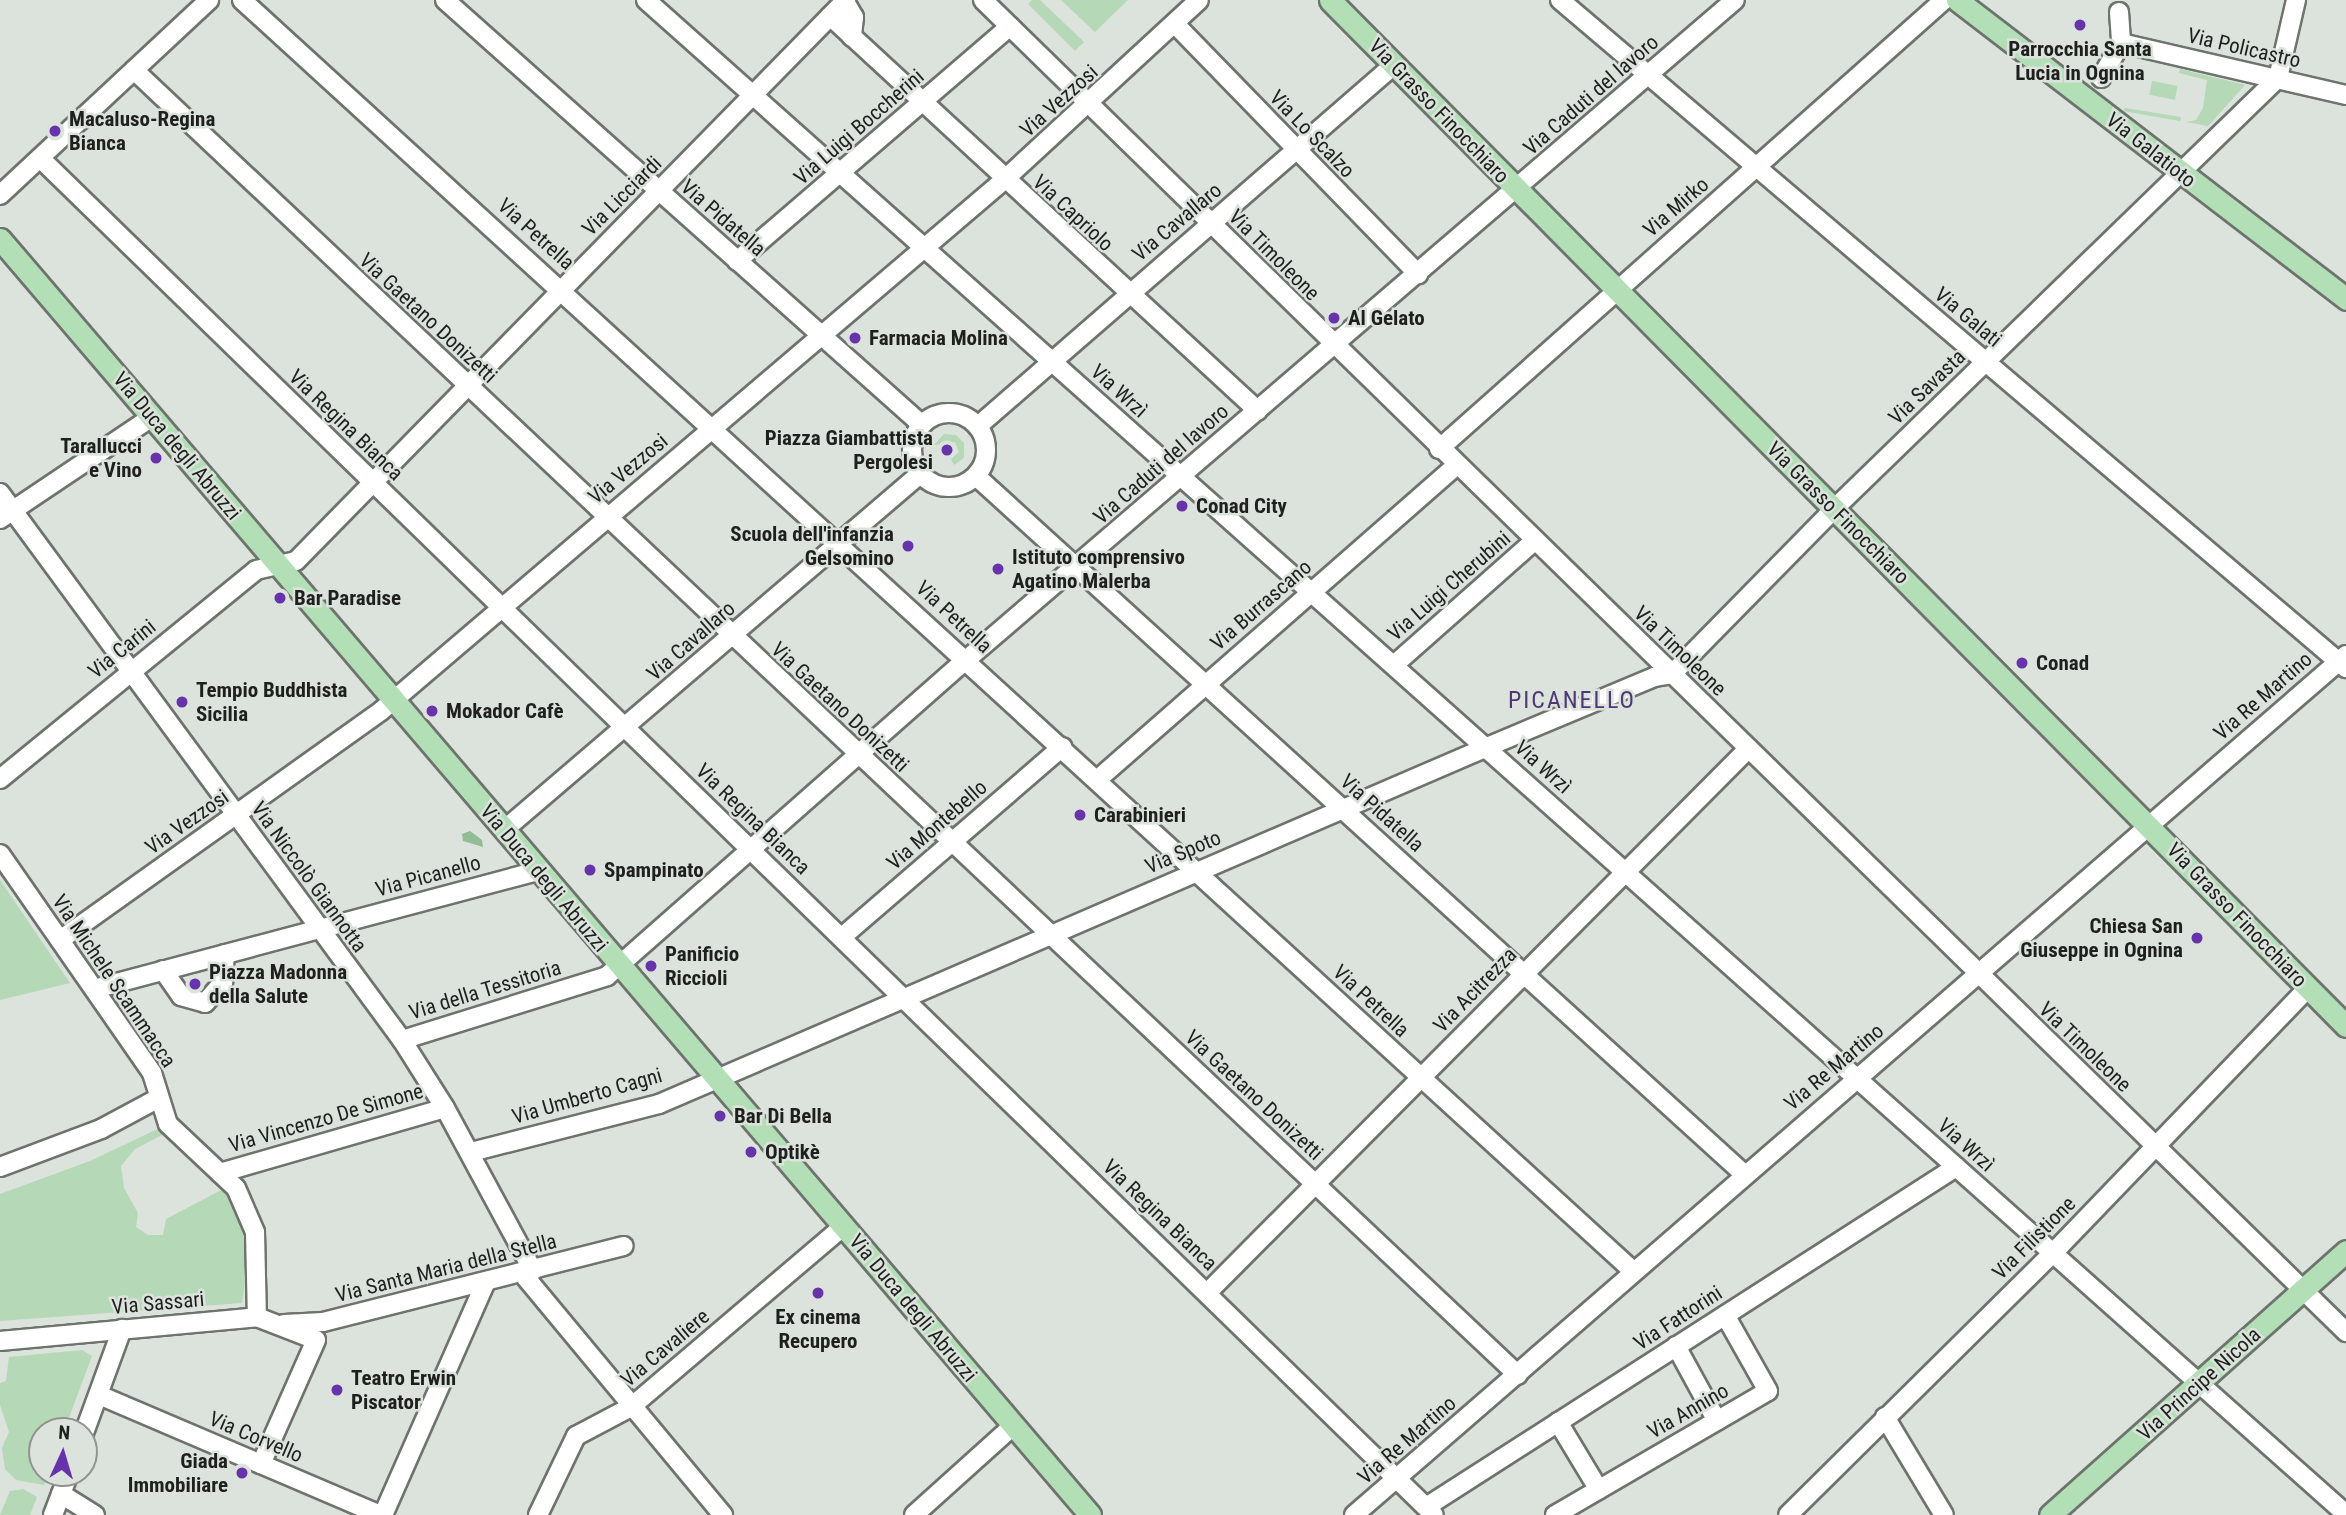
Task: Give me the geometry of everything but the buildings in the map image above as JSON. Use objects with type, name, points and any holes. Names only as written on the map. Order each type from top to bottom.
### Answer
[{"type":"main road","name":"Via Grasso Finocchiaro","points":[[1330,0],[2346,1026]]},
{"type":"main road","name":"Via Galatioto","points":[[1957,0],[2346,299]]},
{"type":"main road","name":"Via Duca degli Abruzzi","points":[[0,239],[1090,1515]]},
{"type":"main road","name":"Via Principe Nicola","points":[[2050,1515],[2199,1385],[2346,1251]]},
{"type":"street","points":[[0,195],[209,0]]},
{"type":"street","name":"Via Petrella","points":[[242,0],[562,288],[1632,1270]]},
{"type":"street","name":"Via Pidatella","points":[[445,0],[915,419]]},
{"type":"street","name":"Via Wrzì","points":[[646,0],[2346,1514]]},
{"type":"street","points":[[845,0],[854,17],[852,37]]},
{"type":"street","name":"Via Licciardi","points":[[278,565],[296,561],[754,96],[845,0]]},
{"type":"street","name":"Via Timoleone","points":[[983,0],[1456,466],[2346,1332]]},
{"type":"street","name":"Via Vezzosi","points":[[60,940],[236,816],[393,700],[1004,180],[1091,104],[1199,0]]},
{"type":"street","name":"Via Galati","points":[[1560,0],[2343,662]]},
{"type":"street","name":"Via Caduti del lavoro","points":[[619,965],[967,660],[1735,0]]},
{"type":"street","name":"Via Mirko","points":[[1439,449],[1944,0]]},
{"type":"street","points":[[2278,78],[2296,0]]},
{"type":"street","points":[[2101,78],[2121,43],[2119,12]]},
{"type":"street","name":"Via Capriolo","points":[[830,16],[920,104],[1258,411]]},
{"type":"street","name":"Via Lo Scalzo","points":[[1175,24],[1418,274]]},
{"type":"street","name":"Via Luigi Boccherini","points":[[737,261],[1010,26]]},
{"type":"street","name":"Via Policastro","points":[[2121,43],[2346,95]]},
{"type":"street","name":"Via Cavallaro","points":[[984,421],[1395,64]]},
{"type":"street","name":"Via Gaetano Donizetti","points":[[134,70],[731,636],[1518,1375]]},
{"type":"street","name":"Via Savasta","points":[[1672,674],[1834,509],[2278,78]]},
{"type":"street","name":"Via Regina Bianca","points":[[40,158],[1430,1511]]},
{"type":"street","points":[[946,412],[984,421],[987,446],[982,481],[952,487],[914,479],[912,454],[915,419],[946,412]]},
{"type":"street","points":[[6,515],[152,417]]},
{"type":"street","name":"Via Burrascano","points":[[1097,780],[1456,466]]},
{"type":"street","name":"Via Cavallaro","points":[[504,830],[914,479]]},
{"type":"street","name":"Via Pidatella","points":[[982,481],[1207,682],[1744,1174]]},
{"type":"street","name":"Via Niccolò Giannotta","points":[[0,493],[6,515],[131,672],[402,1040],[446,1108],[471,1153],[528,1272],[631,1407],[723,1515]]},
{"type":"street","name":"Via Luigi Cherubini","points":[[1394,665],[1534,541]]},
{"type":"street","name":"Via Carini","points":[[0,779],[256,570],[278,565]]},
{"type":"street","name":"Via Re Martino","points":[[1354,1515],[1518,1375],[1632,1270],[1978,975],[2148,825],[2343,662]]},
{"type":"street","name":"Via Spoto","points":[[714,1077],[1487,747],[1654,677],[1672,674]]},
{"type":"street","name":"Via Montebello","points":[[842,937],[1062,747]]},
{"type":"street","name":"Via Acitrezza","points":[[1207,1293],[1624,870],[1747,750]]},
{"type":"street","name":"Via Michele Scammacca","points":[[0,854],[152,1073],[168,1124],[236,1188],[251,1219],[257,1317]]},
{"type":"street","name":"Via Picanello","points":[[94,989],[539,871]]},
{"type":"street","points":[[163,970],[181,996],[205,1003],[223,982],[225,954]]},
{"type":"street","name":"Via della Tessitoria","points":[[402,1040],[607,976],[619,965]]},
{"type":"street","name":"Via Filistione","points":[[1787,1515],[2053,1253],[2308,988]]},
{"type":"street","name":"Via Umberto Cagni","points":[[471,1153],[659,1104],[714,1077]]},
{"type":"street","points":[[0,1167],[101,1129],[158,1099]]},
{"type":"street","name":"Via Vincenzo De Simone","points":[[219,1173],[446,1108]]},
{"type":"street","name":"Via Fattorini","points":[[1430,1511],[1558,1422],[1956,1167]]},
{"type":"street","name":"Via Cavaliere","points":[[538,1515],[576,1436],[631,1407],[844,1226]]},
{"type":"street","name":"Via Santa Maria della Stella","points":[[277,1324],[323,1322],[624,1246]]},
{"type":"street","points":[[382,1515],[486,1282]]},
{"type":"street","name":"Via Annino","points":[[1555,1515],[1768,1391],[1725,1315]]},
{"type":"street","name":"Via Sassari","points":[[0,1340],[257,1317],[316,1340],[261,1464]]},
{"type":"street","points":[[94,1417],[106,1398],[122,1329]]},
{"type":"street","points":[[1676,1346],[1717,1421]]},
{"type":"street","name":"Via Corvello","points":[[106,1398],[382,1515]]},
{"type":"street","points":[[1885,1417],[1944,1515]]},
{"type":"street","points":[[1558,1422],[1599,1490]]},
{"type":"street","points":[[914,1515],[1013,1426]]},
{"type":"street","points":[[52,1515],[64,1487]]},
{"type":"street","points":[[61,1494],[95,1515]]},
{"type":"shaded area","points":[[1032,0],[1040,0],[1084,42],[1075,51],[1028,4]]},
{"type":"shaded area","points":[[1061,0],[1128,0],[1095,32]]},
{"type":"shaded area","points":[[2180,69],[2245,85],[2208,126],[2186,122],[2196,120],[2203,108],[2207,80],[2179,73]]},
{"type":"shaded area","points":[[2152,81],[2178,86],[2175,100],[2149,95]]},
{"type":"shaded area","points":[[2125,108],[2181,117],[2180,121],[2123,111]]},
{"type":"shaded area","points":[[944,434],[956,435],[964,443],[964,458],[954,465],[951,459],[959,452],[955,442],[934,445]]},
{"type":"shaded area","points":[[470,831],[482,840],[483,847],[463,841],[462,834]]},
{"type":"shaded area","points":[[0,880],[70,983],[0,1000]]},
{"type":"shaded area","points":[[162,1127],[166,1133],[135,1149],[121,1166],[124,1188],[138,1213],[136,1227],[148,1235],[163,1235],[166,1219],[227,1187],[247,1223],[249,1255],[242,1303],[0,1321],[0,1194],[90,1161]]},
{"type":"shaded area","points":[[82,1350],[92,1356],[69,1417],[28,1417],[28,1482],[16,1480],[5,1469],[2,1448],[9,1432],[0,1405],[0,1383],[6,1381],[9,1357]]},
{"type":"shaded area","points":[[23,1489],[37,1497],[30,1515],[0,1515],[10,1491]]},
{"type":"place","name":"Parrocchia Santa Lucia in Ognina","points":[[2080,25]]},
{"type":"place","name":"Macaluso-Regina Bianca","points":[[55,131]]},
{"type":"place","name":"Al Gelato","points":[[1334,318]]},
{"type":"place","name":"Farmacia Molina","points":[[855,338]]},
{"type":"place","name":"Piazza Giambattista Pergolesi","points":[[947,450]]},
{"type":"place","name":"Tarallucci e Vino","points":[[156,458]]},
{"type":"place","name":"Conad City","points":[[1182,506]]},
{"type":"place","name":"Scuola dell'infanzia Gelsomino","points":[[908,546]]},
{"type":"place","name":"Istituto comprensivo Agatino Malerba","points":[[998,569]]},
{"type":"place","name":"Bar Paradise","points":[[280,598]]},
{"type":"place","name":"Conad","points":[[2022,663]]},
{"type":"place","name":"Tempio Buddhista Sicilia","points":[[182,702]]},
{"type":"place","name":"Mokador Cafè","points":[[432,711]]},
{"type":"place","name":"Carabinieri","points":[[1080,815]]},
{"type":"place","name":"Spampinato","points":[[590,870]]},
{"type":"place","name":"Chiesa San Giuseppe in Ognina","points":[[2197,938]]},
{"type":"place","name":"Panificio Riccioli","points":[[651,966]]},
{"type":"place","name":"Piazza Madonna della Salute","points":[[195,984]]},
{"type":"place","name":"Bar Di Bella","points":[[720,1116]]},
{"type":"place","name":"Optikè","points":[[751,1152]]},
{"type":"place","name":"Ex cinema Recupero","points":[[818,1293]]},
{"type":"place","name":"Teatro Erwin Piscator","points":[[337,1390]]},
{"type":"place","name":"Giada Immobiliare","points":[[242,1473]]},
{"type":"district","name":"PICANELLO","points":[[1572,701]]}]
